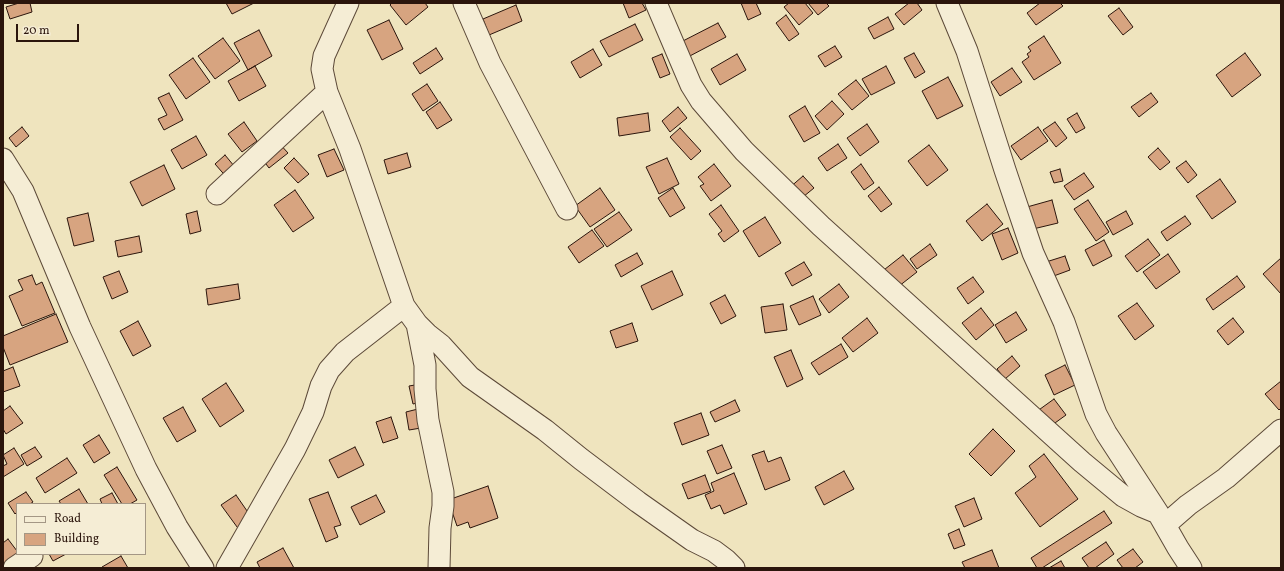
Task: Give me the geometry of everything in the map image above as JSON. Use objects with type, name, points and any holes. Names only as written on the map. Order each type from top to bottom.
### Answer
[{"type":"street","points":[[348,3],[324,56],[322,69],[327,92],[350,149],[404,306],[417,324],[441,345],[470,377],[546,430],[581,459],[638,502],[692,540],[714,551],[734,568]]},
{"type":"street","points":[[464,3],[490,63],[567,209]]},
{"type":"street","points":[[656,3],[691,85],[701,101],[744,151],[833,237],[1082,462],[1123,496],[1161,519]]},
{"type":"street","points":[[947,3],[967,51],[1004,170],[1033,253],[1064,322],[1096,414],[1106,433],[1192,568]]},
{"type":"street","points":[[217,194],[327,92]]},
{"type":"street","points":[[3,160],[23,191],[80,327],[146,469],[177,527],[203,568]]},
{"type":"street","points":[[227,568],[295,449],[329,370],[345,352],[404,306]]},
{"type":"street","points":[[417,324],[425,365],[425,389],[428,420],[443,492],[439,568]]},
{"type":"street","points":[[1161,519],[1188,506],[1226,478],[1281,430]]},
{"type":"street","points":[[14,568],[32,556]]},
{"type":"building","points":[[19,3],[30,3],[32,12],[10,19],[6,7]]},
{"type":"building","points":[[226,3],[254,3],[232,14]]},
{"type":"building","points":[[392,3],[425,3],[428,7],[406,25],[390,5]]},
{"type":"building","points":[[623,3],[642,3],[646,10],[629,18]]},
{"type":"building","points":[[741,3],[756,3],[761,14],[748,20]]},
{"type":"building","points":[[789,3],[805,3],[813,13],[799,25],[784,7]]},
{"type":"building","points":[[808,3],[826,3],[829,6],[818,15]]},
{"type":"building","points":[[909,3],[917,3],[922,10],[904,25],[895,14]]},
{"type":"building","points":[[1040,3],[1060,3],[1063,6],[1036,25],[1027,13]]},
{"type":"building","points":[[516,5],[522,21],[489,35],[483,19]]},
{"type":"building","points":[[1119,8],[1133,27],[1123,35],[1108,16]]},
{"type":"building","points":[[786,15],[799,34],[789,41],[776,23]]},
{"type":"building","points":[[888,17],[894,29],[874,39],[868,28]]},
{"type":"building","points":[[389,20],[403,49],[382,60],[367,30]]},
{"type":"building","points":[[718,23],[726,37],[686,58],[679,43]]},
{"type":"building","points":[[635,24],[643,40],[609,57],[600,41]]},
{"type":"building","points":[[259,30],[272,56],[248,70],[234,43]]},
{"type":"building","points":[[1044,36],[1061,63],[1034,80],[1022,62],[1029,57],[1027,54],[1031,51],[1028,47]]},
{"type":"building","points":[[223,38],[240,61],[215,79],[198,56]]},
{"type":"building","points":[[835,46],[842,57],[825,67],[818,56]]},
{"type":"building","points":[[436,48],[443,59],[420,74],[413,63]]},
{"type":"building","points":[[593,49],[602,65],[580,78],[571,62]]},
{"type":"building","points":[[914,53],[925,72],[915,78],[904,58]]},
{"type":"building","points":[[1245,53],[1261,75],[1232,97],[1216,75]]},
{"type":"building","points":[[662,54],[670,74],[660,78],[652,58]]},
{"type":"building","points":[[737,54],[746,70],[720,85],[711,69]]},
{"type":"building","points":[[193,58],[210,82],[186,99],[169,75]]},
{"type":"building","points":[[255,66],[266,86],[239,101],[228,81]]},
{"type":"building","points":[[886,66],[895,83],[871,95],[862,79]]},
{"type":"building","points":[[1012,68],[1022,82],[1000,96],[991,82]]},
{"type":"building","points":[[948,77],[963,106],[937,119],[922,91]]},
{"type":"building","points":[[856,80],[869,96],[852,110],[838,94]]},
{"type":"building","points":[[427,84],[438,101],[423,111],[412,94]]},
{"type":"building","points":[[169,93],[183,120],[164,130],[158,119],[167,115],[158,98]]},
{"type":"building","points":[[1151,93],[1158,102],[1139,117],[1131,107]]},
{"type":"building","points":[[832,101],[844,114],[827,130],[815,116]]},
{"type":"building","points":[[440,102],[452,120],[437,129],[426,112]]},
{"type":"building","points":[[805,106],[820,133],[804,142],[789,116]]},
{"type":"building","points":[[678,107],[687,118],[670,132],[662,121]]},
{"type":"building","points":[[648,113],[650,131],[619,136],[617,118]]},
{"type":"building","points":[[1077,113],[1085,128],[1076,133],[1067,119]]},
{"type":"building","points":[[244,122],[257,141],[242,152],[228,134]]},
{"type":"building","points":[[1055,122],[1067,138],[1056,147],[1043,130]]},
{"type":"building","points":[[867,124],[879,142],[860,156],[847,138]]},
{"type":"building","points":[[22,127],[29,136],[16,147],[9,138]]},
{"type":"building","points":[[1038,127],[1048,141],[1021,160],[1011,146]]},
{"type":"building","points":[[680,128],[701,151],[691,160],[670,137]]},
{"type":"building","points":[[196,136],[207,155],[182,169],[171,150]]},
{"type":"building","points":[[278,142],[288,153],[269,168],[260,156]]},
{"type":"building","points":[[838,144],[847,158],[827,171],[818,158]]},
{"type":"building","points":[[929,145],[948,170],[927,186],[908,161]]},
{"type":"building","points":[[1158,148],[1170,162],[1160,170],[1148,157]]},
{"type":"building","points":[[334,149],[344,170],[327,177],[318,155]]},
{"type":"building","points":[[407,153],[411,167],[388,174],[384,160]]},
{"type":"building","points":[[225,155],[239,172],[229,180],[215,164]]},
{"type":"building","points":[[294,158],[309,174],[298,183],[284,168]]},
{"type":"building","points":[[667,158],[679,184],[659,194],[646,167]]},
{"type":"building","points":[[1186,161],[1197,175],[1188,183],[1176,168]]},
{"type":"building","points":[[714,164],[731,186],[711,201],[700,186],[704,184],[698,177]]},
{"type":"building","points":[[861,164],[874,183],[864,190],[851,172]]},
{"type":"building","points":[[164,165],[175,189],[142,206],[130,182]]},
{"type":"building","points":[[1060,169],[1063,181],[1054,183],[1050,172]]},
{"type":"building","points":[[1084,173],[1094,187],[1074,200],[1064,186]]},
{"type":"building","points":[[803,176],[814,188],[798,201],[788,189]]},
{"type":"building","points":[[1220,179],[1236,202],[1212,219],[1196,196]]},
{"type":"building","points":[[879,187],[892,204],[881,212],[868,196]]},
{"type":"building","points":[[600,188],[615,210],[590,227],[575,206]]},
{"type":"building","points":[[673,188],[685,208],[670,217],[658,198]]},
{"type":"building","points":[[295,190],[314,218],[293,232],[274,205]]},
{"type":"building","points":[[1052,200],[1058,223],[1033,229],[1027,207]]},
{"type":"building","points":[[1088,200],[1109,232],[1096,241],[1074,209]]},
{"type":"building","points":[[987,204],[1003,224],[982,241],[966,221]]},
{"type":"building","points":[[721,205],[739,231],[724,242],[718,234],[722,231],[709,214]]},
{"type":"building","points":[[197,211],[201,231],[190,234],[186,214]]},
{"type":"building","points":[[1126,211],[1133,224],[1113,235],[1106,222]]},
{"type":"building","points":[[619,212],[632,230],[607,247],[594,229]]},
{"type":"building","points":[[88,213],[94,241],[74,246],[67,218]]},
{"type":"building","points":[[1185,216],[1191,224],[1167,241],[1161,232]]},
{"type":"building","points":[[765,217],[781,243],[759,257],[743,231]]},
{"type":"building","points":[[1008,228],[1018,253],[1002,260],[992,234]]},
{"type":"building","points":[[592,230],[604,246],[579,263],[568,247]]},
{"type":"building","points":[[139,236],[142,252],[118,257],[115,241]]},
{"type":"building","points":[[1148,239],[1160,255],[1137,272],[1125,256]]},
{"type":"building","points":[[1104,240],[1112,256],[1093,266],[1085,250]]},
{"type":"building","points":[[930,244],[937,255],[917,269],[910,259]]},
{"type":"building","points":[[637,253],[643,264],[621,277],[615,265]]},
{"type":"building","points":[[1168,254],[1180,272],[1156,289],[1143,272]]},
{"type":"building","points":[[903,255],[917,272],[894,290],[880,273]]},
{"type":"building","points":[[1065,256],[1070,270],[1051,277],[1046,262]]},
{"type":"building","points":[[1281,258],[1281,294],[1263,274]]},
{"type":"building","points":[[804,262],[812,275],[792,286],[785,273]]},
{"type":"building","points":[[119,271],[128,292],[112,299],[103,277]]},
{"type":"building","points":[[672,271],[683,295],[652,310],[641,286]]},
{"type":"building","points":[[32,275],[36,285],[42,282],[55,313],[22,326],[9,296],[23,290],[18,280]]},
{"type":"building","points":[[1237,276],[1245,287],[1213,310],[1206,299]]},
{"type":"building","points":[[973,277],[984,292],[968,304],[957,288]]},
{"type":"building","points":[[238,284],[240,299],[208,305],[206,289]]},
{"type":"building","points":[[839,284],[849,297],[829,313],[819,299]]},
{"type":"building","points":[[725,295],[736,316],[721,324],[710,303]]},
{"type":"building","points":[[813,296],[821,315],[799,325],[790,306]]},
{"type":"building","points":[[1137,303],[1154,326],[1135,340],[1118,316]]},
{"type":"building","points":[[783,304],[787,330],[765,333],[761,307]]},
{"type":"building","points":[[981,308],[994,325],[976,340],[962,323]]},
{"type":"building","points":[[1016,312],[1027,330],[1006,343],[995,325]]},
{"type":"building","points":[[56,314],[68,342],[10,365],[3,347],[3,336]]},
{"type":"building","points":[[867,318],[878,333],[853,352],[842,338]]},
{"type":"building","points":[[1233,318],[1244,332],[1228,345],[1217,331]]},
{"type":"building","points":[[138,321],[151,346],[133,356],[120,331]]},
{"type":"building","points":[[632,323],[638,341],[616,348],[610,331]]},
{"type":"building","points":[[841,344],[848,357],[819,375],[811,363]]},
{"type":"building","points":[[791,350],[803,379],[787,387],[774,357]]},
{"type":"building","points":[[1012,356],[1020,366],[1005,379],[997,369]]},
{"type":"building","points":[[1065,365],[1075,385],[1054,395],[1045,375]]},
{"type":"building","points":[[13,367],[20,386],[3,392],[3,371]]},
{"type":"building","points":[[1281,381],[1281,408],[1279,410],[1265,394]]},
{"type":"building","points":[[226,383],[244,411],[220,427],[202,399]]},
{"type":"building","points":[[421,384],[425,401],[413,404],[409,386]]},
{"type":"building","points":[[1054,399],[1066,415],[1048,428],[1036,412]]},
{"type":"building","points":[[735,400],[740,411],[715,422],[710,412]]},
{"type":"building","points":[[10,406],[23,423],[6,434],[3,429],[3,411]]},
{"type":"building","points":[[183,407],[196,431],[177,442],[163,418]]},
{"type":"building","points":[[418,409],[421,428],[409,430],[406,412]]},
{"type":"building","points":[[701,413],[709,435],[682,445],[674,423]]},
{"type":"building","points":[[391,417],[398,438],[383,443],[376,422]]},
{"type":"building","points":[[993,429],[1015,451],[991,476],[969,454]]},
{"type":"building","points":[[99,435],[110,453],[94,463],[83,445]]},
{"type":"building","points":[[722,445],[732,468],[717,474],[707,451]]},
{"type":"building","points":[[35,447],[42,457],[27,466],[21,455]]},
{"type":"building","points":[[355,447],[364,465],[338,478],[329,460]]},
{"type":"building","points":[[14,448],[24,464],[3,477],[3,466],[7,464],[3,455]]},
{"type":"building","points":[[764,451],[768,462],[781,457],[790,480],[765,490],[752,455]]},
{"type":"building","points":[[1044,454],[1078,499],[1040,527],[1015,493],[1036,477],[1029,466]]},
{"type":"building","points":[[67,458],[77,473],[45,493],[36,478]]},
{"type":"building","points":[[117,467],[137,500],[132,503],[121,503],[104,475]]},
{"type":"building","points":[[844,471],[854,489],[824,505],[815,487]]},
{"type":"building","points":[[734,473],[747,504],[724,514],[720,505],[711,509],[705,495],[714,491],[711,483]]},
{"type":"building","points":[[705,475],[711,491],[688,499],[682,484]]},
{"type":"building","points":[[488,486],[498,518],[470,528],[468,522],[457,526],[448,500]]},
{"type":"building","points":[[79,489],[87,503],[60,503],[59,501]]},
{"type":"building","points":[[26,492],[33,502],[16,503],[15,514],[8,503]]},
{"type":"building","points":[[328,492],[341,525],[334,527],[338,537],[326,542],[309,499]]},
{"type":"building","points":[[112,493],[117,503],[102,503],[100,499]]},
{"type":"building","points":[[236,495],[254,521],[240,531],[221,505]]},
{"type":"building","points":[[376,495],[385,512],[360,525],[351,507]]},
{"type":"building","points":[[974,498],[982,519],[964,527],[955,506]]},
{"type":"building","points":[[1104,511],[1112,523],[1042,568],[1037,568],[1031,558]]},
{"type":"building","points":[[959,529],[965,545],[954,549],[948,534]]},
{"type":"building","points":[[8,539],[16,550],[16,555],[8,568],[3,568],[3,543]]},
{"type":"building","points":[[1106,542],[1114,554],[1095,568],[1089,568],[1082,558]]},
{"type":"building","points":[[283,548],[294,568],[260,568],[257,562]]},
{"type":"building","points":[[1133,549],[1143,562],[1135,568],[1123,568],[1117,560]]},
{"type":"building","points":[[992,550],[999,568],[965,568],[962,562]]},
{"type":"building","points":[[50,555],[64,555],[53,561]]},
{"type":"building","points":[[121,556],[128,568],[102,567]]},
{"type":"building","points":[[1061,561],[1065,568],[1049,568]]}]
